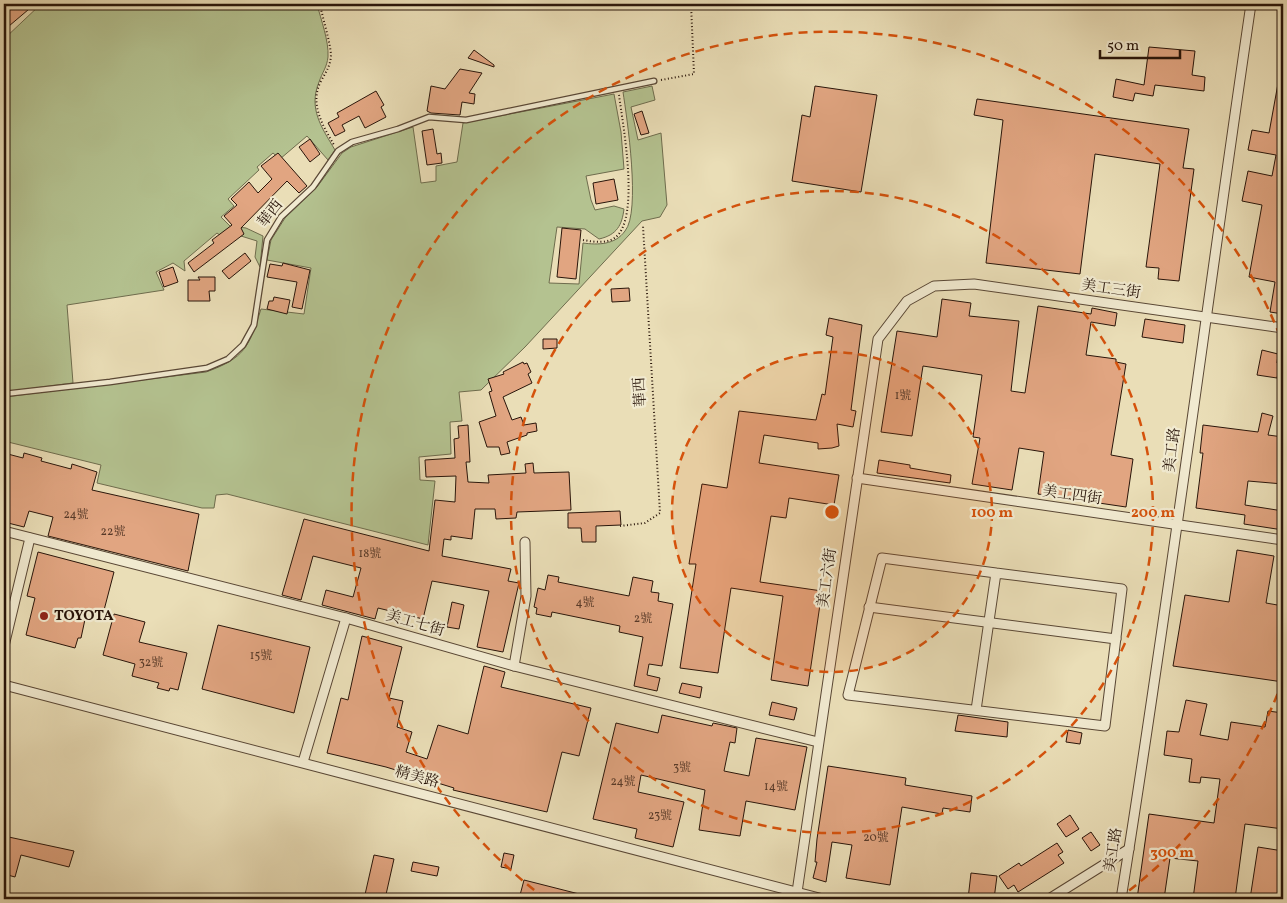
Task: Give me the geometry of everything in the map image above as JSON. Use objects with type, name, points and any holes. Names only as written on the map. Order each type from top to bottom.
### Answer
[{"type":"street","name":"美工路","points":[[1120,899],[1177,526],[1250,4]]},
{"type":"street","name":"美工三街","points":[[934,286],[974,284],[1283,328]]},
{"type":"street","name":"美工六街","points":[[797,896],[878,339],[907,301],[934,286]]},
{"type":"street","name":"美工四街","points":[[857,478],[1283,540]]},
{"type":"street","name":"美工七街","points":[[4,531],[346,618],[514,666],[818,742]]},
{"type":"street","points":[[4,646],[30,538]]},
{"type":"street","points":[[514,666],[526,596],[526,542]]},
{"type":"street","points":[[882,558],[1122,589],[1105,726],[848,694],[869,607],[882,558]]},
{"type":"street","points":[[976,710],[996,573]]},
{"type":"street","points":[[869,607],[1116,639]]},
{"type":"street","points":[[304,762],[346,618]]},
{"type":"street","name":"精美路","points":[[4,685],[304,762],[797,896],[823,899]]},
{"type":"street","points":[[1050,899],[1129,849]]},
{"type":"lane","name":"華西","points":[[4,394],[110,382],[207,368],[228,359],[243,345],[254,325],[266,240],[281,217],[313,187],[338,151],[352,142],[398,129],[429,117],[466,120],[654,81]]},
{"type":"path","points":[[320,4],[331,54],[329,69],[320,84],[316,102],[320,122],[338,151]]},
{"type":"path","points":[[654,81],[694,74],[691,4]]},
{"type":"path","points":[[583,240],[599,243],[615,238],[626,223],[627,154],[618,89]]},
{"type":"path","name":"華西","points":[[620,526],[645,523],[660,513],[643,226]]},
{"type":"green space","points":[[41,4],[317,4],[326,37],[328,57],[316,92],[316,110],[321,126],[335,150],[328,160],[307,136],[280,159],[273,153],[257,167],[259,170],[228,199],[234,206],[221,217],[230,226],[246,228],[263,236],[260,267],[255,257],[257,241],[241,236],[229,242],[217,233],[184,261],[185,271],[173,263],[156,272],[164,290],[67,305],[73,383],[4,392],[4,39]]},
{"type":"green space","points":[[652,86],[655,100],[631,107],[638,140],[661,133],[667,205],[660,217],[642,221],[525,347],[481,390],[459,392],[462,421],[450,422],[451,454],[419,457],[420,480],[435,481],[428,545],[227,494],[216,495],[214,508],[202,508],[97,483],[101,465],[4,441],[4,397],[206,372],[229,362],[244,349],[253,333],[261,309],[304,314],[311,268],[267,260],[271,240],[285,218],[317,187],[342,153],[351,147],[413,127],[421,183],[436,181],[436,166],[457,162],[463,123],[614,94],[621,132],[624,169],[586,176],[595,210],[614,206],[624,209],[622,220],[614,232],[599,239],[585,229],[557,227],[549,283],[579,284],[583,243],[600,244],[616,239],[625,231],[630,221],[632,164],[623,92]]},
{"type":"building","points":[[4,4],[35,4],[9,26],[4,19]]},
{"type":"building","points":[[1149,47],[1195,51],[1192,75],[1205,77],[1204,91],[1155,85],[1153,96],[1135,93],[1133,101],[1113,97],[1116,79],[1144,85]]},
{"type":"building","points":[[474,50],[494,65],[494,67],[468,58]]},
{"type":"building","points":[[460,69],[482,73],[469,93],[475,94],[474,104],[462,102],[460,115],[431,113],[427,111],[431,86],[445,89]]},
{"type":"building","points":[[1279,78],[1283,78],[1283,230],[1279,256],[1283,257],[1283,314],[1270,312],[1275,282],[1249,277],[1262,205],[1242,201],[1248,171],[1272,176],[1276,155],[1248,150],[1252,130],[1269,133]]},
{"type":"building","points":[[815,86],[877,95],[861,192],[792,181],[802,115],[810,117]]},
{"type":"building","points":[[376,91],[384,105],[381,107],[386,117],[365,128],[359,116],[342,125],[345,131],[335,136],[328,123],[339,117],[337,113]]},
{"type":"building","points":[[977,99],[1189,129],[1183,168],[1194,169],[1179,281],[1158,279],[1159,268],[1146,267],[1160,164],[1095,154],[1080,274],[986,263],[1003,120],[974,115]]},
{"type":"building","points":[[642,111],[649,133],[641,135],[634,114]]},
{"type":"building","points":[[433,129],[437,154],[441,153],[442,163],[427,165],[422,131]]},
{"type":"building","points":[[310,139],[320,154],[310,162],[299,147]]},
{"type":"building","points":[[278,153],[307,186],[299,193],[287,181],[241,228],[244,234],[194,272],[188,263],[214,243],[212,240],[232,225],[224,216],[237,205],[231,199],[249,182],[258,193],[272,179],[261,166]]},
{"type":"building","points":[[614,179],[618,200],[596,204],[593,183]]},
{"type":"building","points":[[562,228],[581,230],[576,279],[557,277]]},
{"type":"building","points":[[245,253],[251,261],[229,279],[222,271]]},
{"type":"building","points":[[283,263],[310,270],[302,309],[292,307],[297,282],[267,277],[270,264],[282,266]]},
{"type":"building","points":[[173,267],[178,282],[164,287],[159,272]]},
{"type":"building","points":[[198,277],[215,277],[215,291],[209,291],[210,301],[188,301],[188,280],[200,280]]},
{"type":"building","points":[[629,288],[630,301],[612,302],[611,289]]},
{"type":"building","points":[[274,297],[290,300],[287,314],[267,309],[269,301],[273,301]]},
{"type":"building","points":[[942,299],[971,303],[969,316],[1019,321],[1011,391],[1025,393],[1038,306],[1091,314],[1092,308],[1117,313],[1115,326],[1091,322],[1086,355],[1116,359],[1116,362],[1126,364],[1111,455],[1133,459],[1126,507],[1038,494],[1044,452],[1019,448],[1012,490],[972,484],[980,438],[973,437],[982,375],[923,366],[912,436],[881,432],[897,331],[937,337]]},
{"type":"building","points":[[829,318],[862,325],[851,410],[856,411],[853,427],[837,424],[839,446],[832,448],[818,449],[818,443],[764,435],[759,463],[839,475],[834,505],[789,498],[786,518],[771,516],[760,582],[822,591],[808,686],[771,680],[783,596],[731,588],[718,673],[680,668],[696,564],[689,564],[702,484],[727,488],[739,411],[816,420],[822,394],[825,395],[833,337],[826,335]]},
{"type":"building","points":[[1145,319],[1185,325],[1183,343],[1142,337]]},
{"type":"building","points":[[543,339],[557,339],[557,348],[543,349]]},
{"type":"building","points":[[1262,350],[1278,354],[1277,363],[1280,363],[1277,378],[1257,375]]},
{"type":"building","points":[[523,362],[524,364],[527,363],[531,372],[528,374],[532,383],[503,397],[512,420],[521,417],[524,425],[536,423],[537,431],[527,433],[527,435],[507,442],[510,453],[501,455],[499,447],[487,447],[479,422],[496,416],[489,392],[492,391],[488,379],[504,374],[503,372]]},
{"type":"building","points":[[1262,413],[1273,416],[1268,435],[1283,437],[1283,484],[1248,481],[1245,505],[1283,511],[1283,530],[1244,524],[1245,515],[1196,508],[1203,453],[1200,453],[1203,425],[1258,432]]},
{"type":"building","points":[[468,425],[470,462],[466,462],[468,482],[489,483],[488,475],[526,473],[525,464],[533,463],[534,473],[569,472],[571,510],[517,512],[516,518],[496,519],[495,509],[475,509],[472,539],[451,536],[451,540],[444,539],[442,556],[511,569],[508,581],[519,583],[503,652],[477,647],[489,591],[432,581],[423,619],[378,608],[375,619],[322,605],[326,590],[353,597],[361,568],[313,556],[301,600],[282,595],[304,519],[429,551],[435,500],[455,502],[456,476],[426,477],[425,460],[455,458],[454,439],[459,438],[458,426]]},
{"type":"building","points":[[4,453],[23,458],[24,453],[42,458],[41,461],[71,469],[72,464],[97,472],[92,490],[199,514],[188,571],[48,536],[53,517],[29,511],[24,527],[4,522]]},
{"type":"building","points":[[879,460],[910,465],[910,468],[951,475],[950,483],[877,473]]},
{"type":"building","points":[[620,511],[621,525],[596,526],[596,542],[582,542],[581,528],[568,528],[568,513]]},
{"type":"building","points":[[1237,550],[1274,556],[1266,603],[1283,606],[1283,682],[1173,666],[1185,595],[1229,602]]},
{"type":"building","points":[[38,552],[114,572],[103,614],[87,610],[81,638],[78,638],[75,648],[26,635],[35,598],[27,596]]},
{"type":"building","points":[[548,575],[559,577],[558,582],[629,596],[633,577],[653,581],[651,592],[659,593],[658,601],[673,604],[662,666],[649,664],[647,675],[660,678],[657,691],[634,686],[643,637],[619,632],[620,626],[552,612],[551,617],[536,614],[537,608],[534,607],[538,588],[545,590]]},
{"type":"building","points":[[452,602],[464,605],[459,629],[447,627]]},
{"type":"building","points":[[114,614],[145,622],[139,642],[187,653],[178,690],[170,688],[169,691],[157,688],[159,683],[132,676],[135,664],[103,655]]},
{"type":"building","points":[[218,625],[310,647],[294,713],[202,689]]},
{"type":"building","points":[[362,636],[402,647],[389,698],[403,701],[397,727],[412,732],[406,752],[427,759],[438,725],[468,734],[484,666],[505,672],[501,687],[591,708],[579,756],[562,752],[547,812],[453,790],[454,788],[386,767],[327,753],[341,698],[348,700]]},
{"type":"building","points":[[682,683],[702,687],[700,698],[679,693]]},
{"type":"building","points":[[1186,700],[1207,704],[1200,735],[1228,740],[1231,722],[1265,727],[1268,711],[1283,713],[1283,829],[1245,824],[1235,899],[1193,899],[1198,861],[1170,858],[1164,899],[1137,899],[1149,814],[1214,823],[1220,779],[1201,777],[1200,783],[1189,782],[1192,759],[1164,755],[1167,731],[1179,732]]},
{"type":"building","points":[[772,702],[797,708],[794,720],[769,715]]},
{"type":"building","points":[[662,715],[712,726],[713,723],[737,728],[735,743],[730,742],[724,771],[749,776],[756,738],[807,747],[795,810],[746,801],[740,836],[699,830],[705,790],[641,775],[638,792],[684,802],[673,847],[635,838],[637,829],[593,819],[616,723],[658,733]]},
{"type":"building","points":[[958,715],[1008,722],[1007,737],[955,731]]},
{"type":"building","points":[[1068,730],[1082,733],[1080,744],[1066,742]]},
{"type":"building","points":[[828,766],[906,778],[905,785],[972,796],[970,812],[943,808],[942,814],[902,807],[890,885],[846,878],[852,845],[832,842],[826,882],[813,878],[817,862],[815,862],[817,839]]},
{"type":"building","points":[[1070,815],[1079,829],[1066,837],[1057,824]]},
{"type":"building","points":[[1091,832],[1100,845],[1091,851],[1082,838]]},
{"type":"building","points":[[4,836],[74,851],[69,867],[21,855],[15,877],[4,874],[9,852],[4,851]]},
{"type":"building","points":[[1057,843],[1063,852],[1058,855],[1064,863],[1018,892],[1014,885],[1008,889],[999,876],[1019,863],[1021,866]]},
{"type":"building","points":[[1258,847],[1283,851],[1283,899],[1250,899]]},
{"type":"building","points":[[504,853],[514,855],[511,869],[501,867]]},
{"type":"building","points":[[374,855],[394,859],[385,899],[364,899]]},
{"type":"building","points":[[413,862],[439,867],[437,876],[411,871]]},
{"type":"building","points":[[971,873],[997,876],[994,899],[968,899]]},
{"type":"building","points":[[524,880],[587,896],[587,899],[519,899]]},
{"type":"place","name":"TOYOTA","points":[[44,616]]}]
